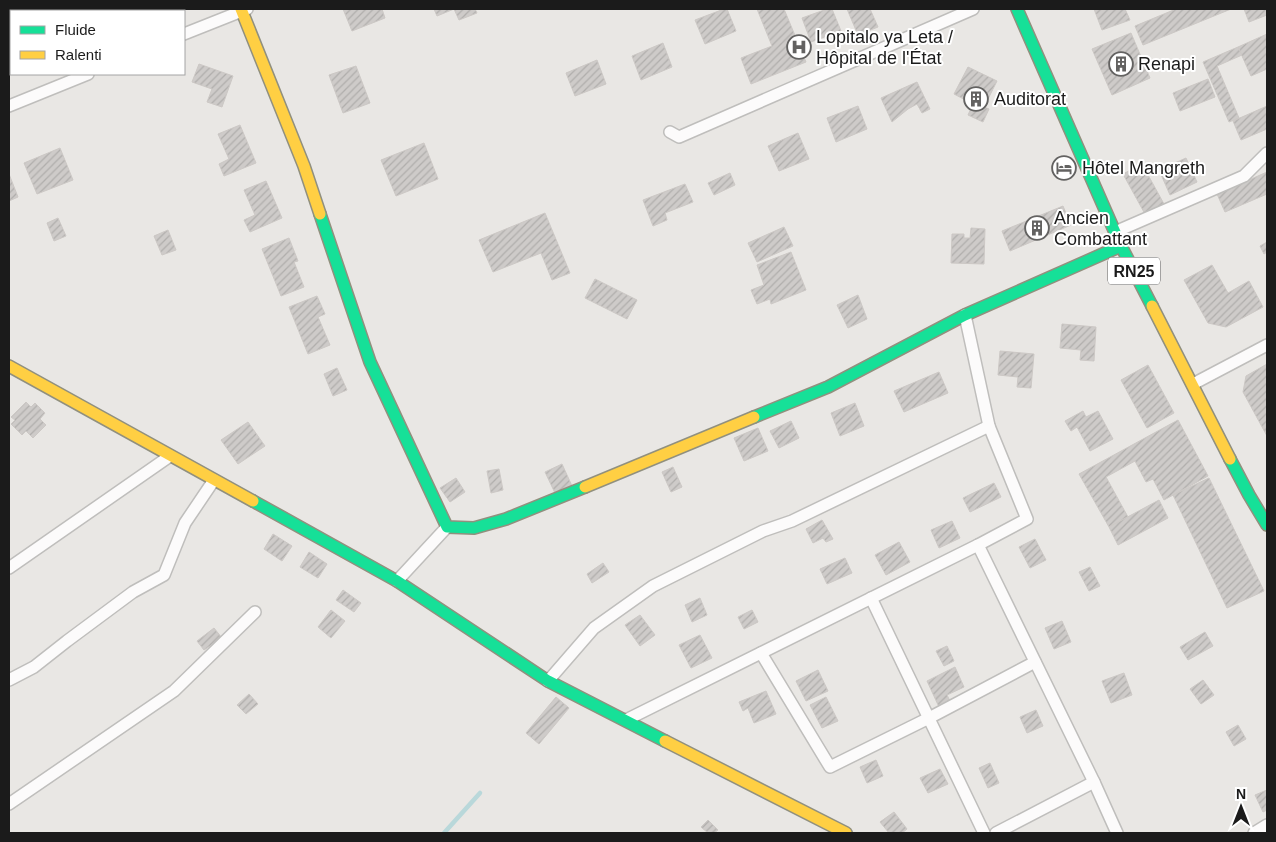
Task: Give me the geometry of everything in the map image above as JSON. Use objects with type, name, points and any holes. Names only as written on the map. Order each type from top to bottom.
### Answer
[{"type":"street","points":[[185,34],[243,9],[304,166],[370,362],[447,526]]},
{"type":"street","points":[[670,132],[679,137],[973,9]]},
{"type":"street","name":"RN25","points":[[1017,9],[1121,246],[1249,496],[1267,525]]},
{"type":"street","points":[[9,106],[86,75]]},
{"type":"street","points":[[1115,232],[1244,176],[1267,153]]},
{"type":"street","points":[[447,526],[474,528],[506,519],[828,386],[965,315],[1121,246]]},
{"type":"street","points":[[626,720],[978,545],[1026,519],[989,426],[965,315]]},
{"type":"street","points":[[1193,384],[1267,344]]},
{"type":"street","points":[[9,366],[397,581],[548,681],[846,833]]},
{"type":"street","points":[[548,681],[594,628],[653,586],[763,531],[792,521],[989,426]]},
{"type":"street","points":[[9,568],[170,456]]},
{"type":"street","points":[[9,680],[34,667],[133,592],[164,575],[185,523],[214,480]]},
{"type":"street","points":[[397,581],[447,526]]},
{"type":"street","points":[[978,545],[1117,833]]},
{"type":"street","points":[[871,598],[984,833]]},
{"type":"street","points":[[9,804],[174,691],[255,612]]},
{"type":"street","points":[[761,652],[830,767],[929,718],[1035,662]]},
{"type":"street","points":[[996,833],[1094,782]]},
{"type":"street","points":[[1254,833],[1267,825]]},
{"type":"building","points":[[343,9],[382,9],[385,18],[352,31]]},
{"type":"building","points":[[434,9],[454,9],[437,16]]},
{"type":"building","points":[[454,9],[475,9],[477,13],[459,20]]},
{"type":"building","points":[[727,9],[736,31],[705,44],[695,20]]},
{"type":"building","points":[[757,9],[784,9],[806,62],[751,84],[741,58],[772,46]]},
{"type":"building","points":[[832,9],[841,31],[811,42],[802,18]]},
{"type":"building","points":[[847,9],[870,9],[878,27],[858,35]]},
{"type":"building","points":[[1094,9],[1125,9],[1130,20],[1102,30]]},
{"type":"building","points":[[1176,9],[1231,9],[1143,45],[1135,26]]},
{"type":"building","points":[[1244,9],[1267,9],[1267,15],[1249,22]]},
{"type":"building","name":"Renapi","points":[[1131,33],[1150,78],[1112,95],[1092,49]]},
{"type":"building","points":[[1267,34],[1267,69],[1251,76],[1238,47]]},
{"type":"building","points":[[663,43],[672,67],[641,80],[632,56]]},
{"type":"building","points":[[1238,47],[1242,55],[1217,66],[1239,118],[1229,122],[1203,62]]},
{"type":"building","points":[[597,60],[606,84],[575,96],[566,73]]},
{"type":"building","points":[[199,64],[233,76],[222,107],[207,102],[212,89],[192,82]]},
{"type":"building","points":[[356,66],[370,103],[343,113],[329,75]]},
{"type":"building","name":"Auditorat","points":[[968,67],[997,81],[984,107],[989,109],[983,122],[968,115],[973,104],[954,94]]},
{"type":"building","points":[[1208,79],[1215,97],[1180,111],[1173,93]]},
{"type":"building","points":[[917,82],[930,109],[922,113],[917,104],[892,122],[881,98]]},
{"type":"building","points":[[858,106],[867,129],[836,142],[827,118]]},
{"type":"building","points":[[1267,106],[1267,129],[1241,140],[1233,121]]},
{"type":"building","points":[[240,125],[256,163],[224,176],[219,164],[229,159],[218,134]]},
{"type":"building","points":[[798,133],[809,159],[779,171],[768,146]]},
{"type":"building","points":[[424,143],[438,179],[396,196],[381,160]]},
{"type":"building","points":[[60,148],[73,180],[37,194],[24,163]]},
{"type":"building","points":[[1186,158],[1197,182],[1170,195],[1159,170]]},
{"type":"building","points":[[1142,164],[1164,204],[1145,214],[1123,174]]},
{"type":"building","points":[[1267,172],[1267,194],[1225,212],[1217,194]]},
{"type":"building","points":[[730,173],[735,185],[714,195],[708,183]]},
{"type":"building","points":[[9,174],[18,197],[9,201]]},
{"type":"building","points":[[266,181],[282,218],[250,232],[244,220],[255,215],[244,190]]},
{"type":"building","points":[[685,184],[693,202],[665,213],[667,220],[653,226],[643,200]]},
{"type":"building","name":"Ancien Combattant","points":[[1063,206],[1071,225],[1010,251],[1002,231]]},
{"type":"building","points":[[545,213],[570,273],[552,280],[541,253],[493,272],[479,240]]},
{"type":"building","points":[[58,218],[66,236],[54,241],[47,223]]},
{"type":"building","points":[[784,227],[793,246],[757,262],[748,243]]},
{"type":"building","points":[[971,228],[985,229],[984,264],[951,263],[952,234],[964,234],[964,238],[970,238]]},
{"type":"building","points":[[168,230],[176,250],[162,255],[154,236]]},
{"type":"building","points":[[289,238],[298,261],[294,262],[304,287],[281,296],[262,249]]},
{"type":"building","points":[[1267,242],[1267,252],[1264,254],[1260,246]]},
{"type":"building","points":[[791,252],[806,290],[771,304],[770,299],[757,304],[751,290],[764,285],[757,265]]},
{"type":"building","points":[[1212,265],[1228,293],[1249,281],[1263,307],[1226,327],[1208,323],[1184,280]]},
{"type":"building","points":[[595,279],[637,300],[627,319],[585,298]]},
{"type":"building","points":[[858,295],[867,319],[848,328],[837,305]]},
{"type":"building","points":[[317,296],[325,314],[318,317],[330,345],[308,354],[289,307]]},
{"type":"building","points":[[1062,324],[1096,327],[1094,361],[1080,360],[1081,350],[1060,348]]},
{"type":"building","points":[[1000,351],[1034,354],[1031,388],[1017,387],[1018,377],[998,375]]},
{"type":"building","points":[[1267,364],[1267,436],[1243,392],[1246,376]]},
{"type":"building","points":[[1148,365],[1174,413],[1147,428],[1121,380]]},
{"type":"building","points":[[337,368],[347,390],[333,396],[324,374]]},
{"type":"building","points":[[939,372],[948,393],[904,412],[894,391]]},
{"type":"building","points":[[26,402],[31,407],[35,403],[45,413],[40,419],[46,425],[33,438],[26,431],[22,435],[11,424],[15,420],[11,417]]},
{"type":"building","points":[[855,403],[864,426],[840,436],[831,413]]},
{"type":"building","points":[[1083,411],[1086,417],[1098,411],[1113,439],[1090,451],[1077,427],[1071,431],[1065,421]]},
{"type":"building","points":[[1178,420],[1208,476],[1164,500],[1153,479],[1146,482],[1135,461],[1106,477],[1128,517],[1109,527],[1079,474]]},
{"type":"building","points":[[791,421],[799,438],[779,448],[770,431]]},
{"type":"building","points":[[248,422],[265,446],[238,464],[221,440]]},
{"type":"building","points":[[758,428],[768,451],[744,461],[734,438]]},
{"type":"building","points":[[562,464],[572,486],[555,493],[545,472]]},
{"type":"building","points":[[673,467],[682,487],[671,492],[662,472]]},
{"type":"building","points":[[499,469],[503,490],[491,493],[487,471]]},
{"type":"building","points":[[456,478],[465,492],[450,502],[440,488]]},
{"type":"building","points":[[1209,478],[1264,591],[1227,608],[1173,495]]},
{"type":"building","points":[[994,483],[1001,497],[970,512],[963,498]]},
{"type":"building","points":[[1159,500],[1168,518],[1118,545],[1109,527]]},
{"type":"building","points":[[822,520],[833,539],[826,542],[823,538],[813,543],[806,529]]},
{"type":"building","points":[[952,521],[960,538],[939,548],[931,530]]},
{"type":"building","points":[[273,534],[292,546],[282,561],[264,549]]},
{"type":"building","points":[[1035,539],[1046,560],[1030,568],[1019,547]]},
{"type":"building","points":[[899,542],[910,562],[886,575],[875,555]]},
{"type":"building","points":[[309,552],[327,564],[318,578],[300,567]]},
{"type":"building","points":[[845,558],[852,573],[827,584],[820,569]]},
{"type":"building","points":[[603,563],[609,572],[592,583],[587,574]]},
{"type":"building","points":[[1090,567],[1100,586],[1089,591],[1079,572]]},
{"type":"building","points":[[343,590],[361,603],[354,612],[336,600]]},
{"type":"building","points":[[700,598],[707,615],[692,622],[685,605]]},
{"type":"building","points":[[331,610],[345,621],[331,638],[318,627]]},
{"type":"building","points":[[752,610],[758,622],[744,629],[738,617]]},
{"type":"building","points":[[640,615],[655,635],[640,646],[625,625]]},
{"type":"building","points":[[1062,621],[1071,642],[1054,649],[1045,628]]},
{"type":"building","points":[[214,628],[222,638],[204,650],[197,641]]},
{"type":"building","points":[[1205,632],[1213,646],[1188,660],[1180,647]]},
{"type":"building","points":[[700,635],[712,658],[691,668],[679,645]]},
{"type":"building","points":[[947,646],[954,661],[944,666],[936,651]]},
{"type":"building","points":[[955,667],[964,687],[947,695],[950,701],[939,707],[927,681]]},
{"type":"building","points":[[818,670],[828,691],[806,701],[796,681]]},
{"type":"building","points":[[1124,673],[1132,695],[1111,703],[1102,681]]},
{"type":"building","points":[[1203,680],[1214,695],[1201,704],[1190,689]]},
{"type":"building","points":[[766,691],[776,714],[754,723],[748,708],[743,711],[739,702]]},
{"type":"building","points":[[249,694],[258,704],[246,714],[237,705]]},
{"type":"building","points":[[556,697],[569,708],[539,744],[526,733]]},
{"type":"building","points":[[826,697],[838,721],[822,728],[810,705]]},
{"type":"building","points":[[1036,710],[1043,726],[1027,733],[1020,717]]},
{"type":"building","points":[[1238,725],[1246,739],[1234,746],[1226,732]]},
{"type":"building","points":[[876,760],[883,776],[867,783],[860,767]]},
{"type":"building","points":[[990,763],[999,783],[988,788],[979,768]]},
{"type":"building","points":[[940,769],[948,784],[928,793],[920,778]]},
{"type":"building","points":[[1267,790],[1267,810],[1263,812],[1255,795]]},
{"type":"building","points":[[894,812],[907,829],[902,833],[889,833],[880,822]]},
{"type":"building","points":[[708,820],[718,830],[714,833],[708,833],[701,827]]},
{"type":"waterway","points":[[444,833],[480,793]]},
{"type":"traffic: fast","points":[[1017,9],[1121,246],[1152,306]]},
{"type":"traffic: fast","points":[[320,214],[370,362],[447,527],[474,528],[506,519],[585,487]]},
{"type":"traffic: fast","points":[[754,417],[828,387],[965,315],[1121,246]]},
{"type":"traffic: fast","points":[[1230,459],[1267,525]]},
{"type":"traffic: fast","points":[[253,501],[397,581],[548,681],[665,741]]},
{"type":"traffic: slow","points":[[241,9],[304,166],[320,214]]},
{"type":"traffic: slow","points":[[1152,306],[1230,459]]},
{"type":"traffic: slow","points":[[9,366],[253,501]]},
{"type":"traffic: slow","points":[[585,487],[754,417]]},
{"type":"traffic: slow","points":[[665,741],[846,833]]},
{"type":"place","name":"Lopitalo ya Leta / Hôpital de l'État","points":[[799,47]]},
{"type":"place","name":"Renapi","points":[[1121,64]]},
{"type":"place","name":"Auditorat","points":[[976,99]]},
{"type":"place","name":"Hôtel Mangreth","points":[[1064,168]]},
{"type":"place","name":"Ancien Combattant","points":[[1037,228]]}]
